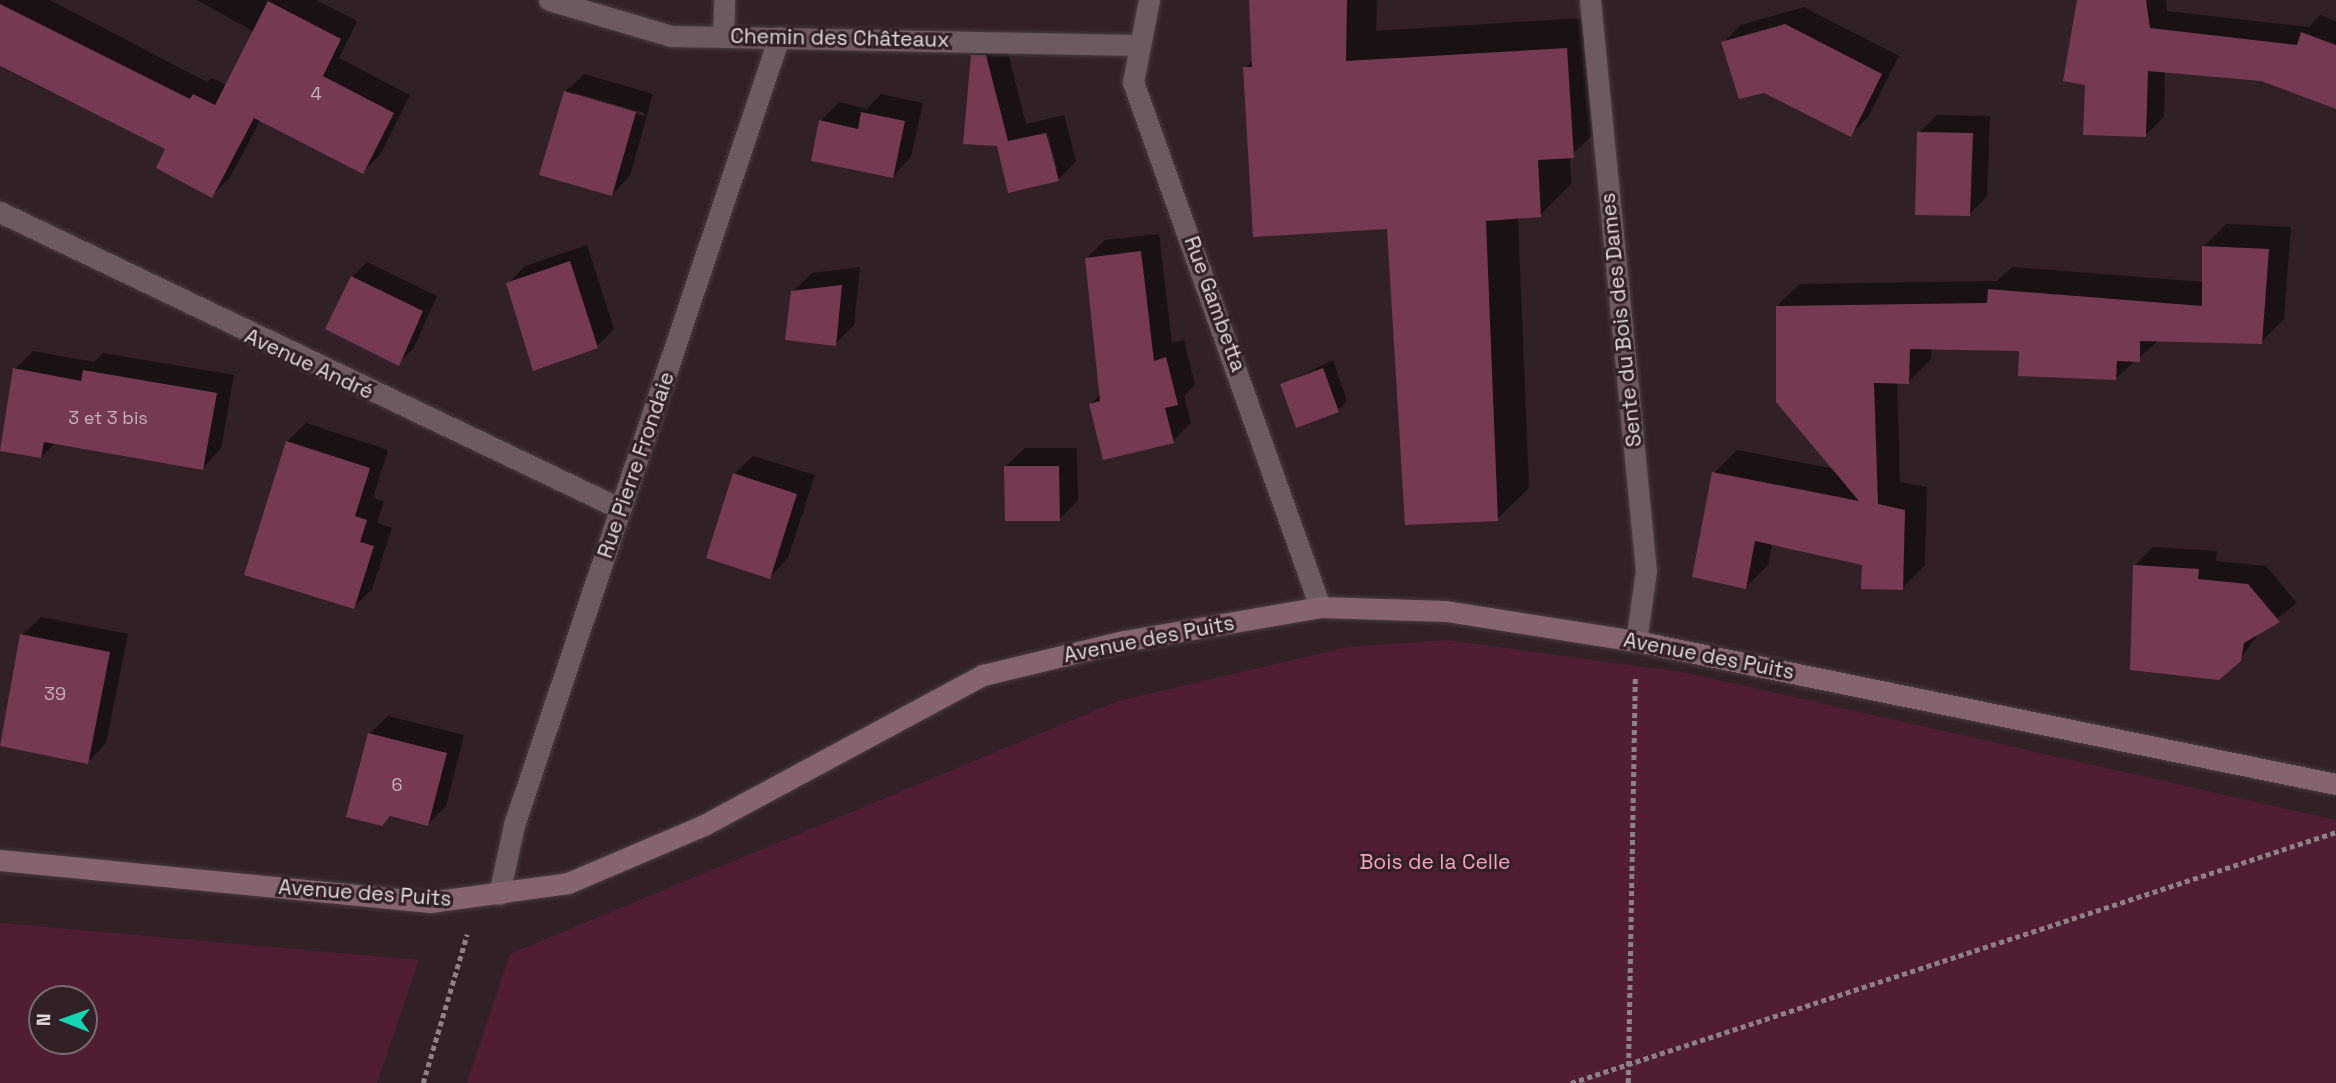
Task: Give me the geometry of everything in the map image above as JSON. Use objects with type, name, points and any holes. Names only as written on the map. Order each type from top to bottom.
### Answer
[{"type":"street","name":"Chemin des Châteaux","points":[[549,0],[671,36],[1136,45]]},
{"type":"street","points":[[723,36],[724,0]]},
{"type":"street","name":"Rue Gambetta","points":[[1149,0],[1136,45],[1133,82],[1218,311],[1320,607]]},
{"type":"street","name":"Sente du Bois des Dames","points":[[1590,0],[1646,571],[1636,641]]},
{"type":"street","name":"Rue Pierre Frondaie","points":[[499,894],[514,825],[779,37]]},
{"type":"street","name":"Avenue André","points":[[0,212],[621,509]]},
{"type":"street","name":"Avenue des Puits","points":[[0,860],[430,902],[475,900],[568,883],[620,863],[983,675],[1124,641],[1320,607],[1446,611],[1636,641],[2336,784]]},
{"type":"path","points":[[1628,1083],[1631,1063],[1636,641]]},
{"type":"path","points":[[1571,1083],[2336,832]]},
{"type":"path","points":[[423,1083],[475,900]]},
{"type":"green space","name":"Bois de la Celle","points":[[1447,640],[1687,673],[2336,820],[2336,1083],[467,1083],[510,954],[1118,701],[1348,647]]},
{"type":"green space","points":[[0,923],[419,960],[377,1083],[0,1083]]},
{"type":"building","points":[[1249,0],[1347,0],[1346,61],[1567,48],[1574,158],[1538,160],[1541,217],[1486,221],[1498,521],[1405,525],[1387,229],[1253,237],[1243,67],[1252,67]]},
{"type":"building","points":[[2077,0],[2146,0],[2150,28],[2297,45],[2301,32],[2336,45],[2336,109],[2261,81],[2148,71],[2146,137],[2083,135],[2085,85],[2063,81]]},
{"type":"building","points":[[268,1],[341,39],[323,76],[394,113],[363,174],[254,118],[212,198],[156,168],[165,149],[0,66],[0,4],[190,99],[193,94],[215,105]]},
{"type":"building","points":[[1785,24],[1882,74],[1851,137],[1764,93],[1739,99],[1721,42]]},
{"type":"building","points":[[971,55],[986,55],[1008,141],[1046,133],[1059,181],[1008,193],[997,146],[963,144]]},
{"type":"building","points":[[564,91],[636,112],[612,196],[539,175]]},
{"type":"building","points":[[861,112],[905,121],[893,178],[811,161],[819,120],[858,129]]},
{"type":"building","points":[[1917,132],[1973,133],[1970,216],[1915,215]]},
{"type":"building","points":[[2202,246],[2269,249],[2262,344],[2140,341],[2140,362],[2117,361],[2116,380],[2018,376],[2019,351],[1910,349],[1909,384],[1874,383],[1878,504],[1905,510],[1903,590],[1861,589],[1862,565],[1755,541],[1746,589],[1692,577],[1712,472],[1859,501],[1776,402],[1776,306],[1987,303],[1988,289],[2202,306]]},
{"type":"building","points":[[1141,251],[1154,361],[1166,357],[1178,405],[1165,408],[1174,443],[1103,460],[1089,404],[1100,401],[1085,258]]},
{"type":"building","points":[[570,261],[598,348],[533,371],[506,283]]},
{"type":"building","points":[[351,276],[423,311],[399,366],[325,329]]},
{"type":"building","points":[[842,285],[836,346],[785,340],[791,291]]},
{"type":"building","points":[[13,368],[81,381],[83,370],[217,393],[203,470],[44,442],[41,458],[0,451]]},
{"type":"building","points":[[1323,368],[1339,412],[1296,428],[1280,384]]},
{"type":"building","points":[[286,441],[370,468],[355,516],[367,520],[360,542],[374,546],[354,609],[244,575]]},
{"type":"building","points":[[1004,466],[1059,466],[1060,521],[1005,521]]},
{"type":"building","points":[[733,473],[797,494],[770,579],[706,558]]},
{"type":"building","points":[[2133,565],[2199,569],[2198,579],[2248,584],[2280,622],[2244,643],[2241,661],[2219,680],[2130,670]]},
{"type":"building","points":[[20,634],[110,652],[88,764],[0,746]]},
{"type":"building","points":[[368,733],[447,753],[428,826],[390,816],[382,826],[346,817]]}]
